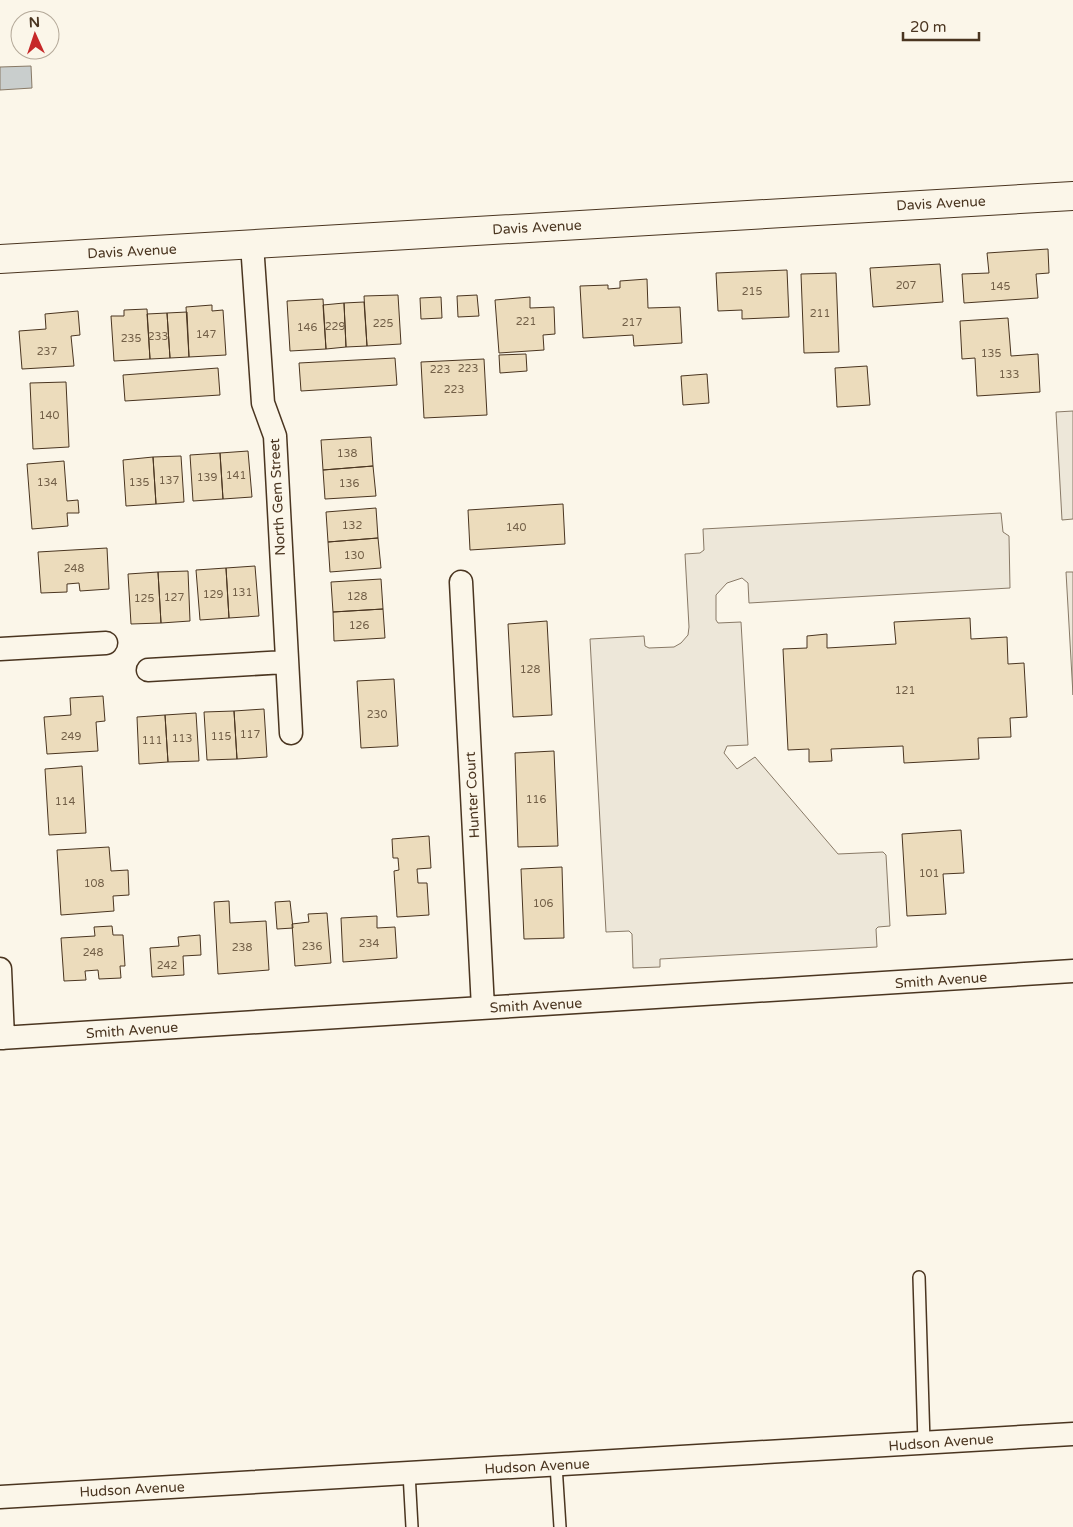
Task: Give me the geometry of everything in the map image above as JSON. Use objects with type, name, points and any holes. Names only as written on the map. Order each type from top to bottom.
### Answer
[{"type":"street","name":"Davis Avenue","points":[[0,259],[1073,196]]},
{"type":"street","name":"North Gem Street","points":[[252,244],[264,403],[275,436],[291,732]]},
{"type":"street","name":"Hunter Court","points":[[461,582],[483,1008]]},
{"type":"street","points":[[0,649],[106,643]]},
{"type":"street","points":[[148,670],[286,662]]},
{"type":"street","points":[[0,970],[2,1038]]},
{"type":"street","name":"Smith Avenue","points":[[2,1038],[1073,971]]},
{"type":"street","name":"Hudson Avenue","points":[[0,1497],[1073,1434]]},
{"type":"lane","points":[[918,1277],[924,1443]]},
{"type":"lane","points":[[556,1465],[560,1527]]},
{"type":"lane","points":[[409,1473],[412,1527]]},
{"type":"shaded area","points":[[31,66],[32,88],[0,90],[0,67]]},
{"type":"shaded area","points":[[1073,411],[1073,519],[1062,520],[1056,412]]},
{"type":"shaded area","points":[[1001,513],[1003,532],[1009,536],[1010,588],[749,603],[748,583],[742,578],[727,583],[716,595],[716,620],[718,623],[741,622],[748,745],[727,746],[724,753],[737,769],[755,757],[838,854],[883,852],[886,855],[890,926],[878,927],[876,929],[877,947],[660,959],[660,967],[633,968],[632,934],[629,931],[606,932],[590,639],[644,636],[645,646],[649,648],[674,647],[681,643],[688,635],[689,627],[685,554],[700,553],[704,550],[703,529]]},
{"type":"shaded area","points":[[1066,572],[1073,572],[1073,695]]},
{"type":"building","points":[[1048,249],[1049,273],[1036,274],[1038,298],[964,303],[962,274],[989,273],[987,253]]},
{"type":"building","points":[[940,264],[943,302],[873,307],[870,268]]},
{"type":"building","points":[[787,270],[789,317],[742,319],[742,310],[718,311],[716,273]]},
{"type":"building","points":[[836,273],[839,352],[804,353],[801,274]]},
{"type":"building","points":[[647,279],[648,308],[680,307],[682,343],[634,346],[633,335],[583,338],[580,286],[608,285],[608,289],[620,288],[620,281]]},
{"type":"building","points":[[398,295],[401,344],[367,346],[364,296]]},
{"type":"building","points":[[477,295],[479,316],[458,317],[457,296]]},
{"type":"building","points":[[441,297],[442,318],[421,319],[420,298]]},
{"type":"building","points":[[530,297],[530,308],[554,307],[555,334],[543,335],[544,350],[499,353],[495,300]]},
{"type":"building","points":[[323,299],[326,349],[290,351],[287,301]]},
{"type":"building","points":[[364,302],[367,346],[346,347],[344,303]]},
{"type":"building","points":[[344,303],[346,347],[326,349],[323,305]]},
{"type":"building","points":[[212,305],[212,311],[223,310],[226,355],[189,357],[186,307]]},
{"type":"building","points":[[147,309],[150,359],[114,361],[111,316],[124,316],[124,310]]},
{"type":"building","points":[[78,311],[80,335],[71,336],[74,366],[22,369],[19,331],[46,329],[45,314]]},
{"type":"building","points":[[187,312],[189,357],[170,358],[167,313]]},
{"type":"building","points":[[167,313],[170,358],[150,359],[147,314]]},
{"type":"building","points":[[1008,318],[1011,356],[1038,354],[1040,392],[977,396],[975,358],[962,359],[960,321]]},
{"type":"building","points":[[526,354],[527,371],[500,373],[499,355]]},
{"type":"building","points":[[395,358],[397,385],[301,391],[299,363]]},
{"type":"building","points":[[484,359],[487,415],[424,418],[421,362]]},
{"type":"building","points":[[867,366],[870,405],[837,407],[835,368]]},
{"type":"building","points":[[218,368],[220,395],[125,401],[123,375]]},
{"type":"building","points":[[707,374],[709,403],[683,405],[681,376]]},
{"type":"building","points":[[66,382],[69,447],[33,449],[30,383]]},
{"type":"building","points":[[371,437],[373,466],[323,470],[321,440]]},
{"type":"building","points":[[248,451],[252,497],[223,499],[220,453]]},
{"type":"building","points":[[220,453],[223,499],[193,501],[190,455]]},
{"type":"building","points":[[181,456],[184,502],[156,504],[153,457]]},
{"type":"building","points":[[153,457],[156,504],[126,506],[123,460]]},
{"type":"building","points":[[64,461],[67,501],[78,500],[79,513],[67,513],[68,526],[32,529],[27,464]]},
{"type":"building","points":[[373,466],[376,496],[325,499],[323,470]]},
{"type":"building","points":[[563,504],[565,544],[470,550],[468,510]]},
{"type":"building","points":[[376,508],[378,538],[328,542],[326,512]]},
{"type":"building","points":[[378,538],[381,568],[330,572],[328,542]]},
{"type":"building","points":[[107,548],[109,589],[80,591],[79,583],[67,584],[67,592],[41,593],[38,552]]},
{"type":"building","points":[[255,566],[259,616],[229,618],[226,568]]},
{"type":"building","points":[[226,568],[229,618],[200,620],[196,570]]},
{"type":"building","points":[[188,571],[190,621],[161,623],[158,572]]},
{"type":"building","points":[[158,572],[161,623],[131,624],[128,574]]},
{"type":"building","points":[[381,579],[383,609],[333,612],[331,582]]},
{"type":"building","points":[[383,609],[385,638],[334,641],[333,612]]},
{"type":"building","points":[[970,618],[971,639],[1007,637],[1008,664],[1024,663],[1027,717],[1010,718],[1011,737],[978,738],[979,759],[904,763],[903,746],[831,749],[832,761],[809,762],[809,749],[788,750],[783,649],[807,648],[807,636],[827,634],[827,648],[896,644],[894,622]]},
{"type":"building","points":[[547,621],[552,715],[513,717],[508,624]]},
{"type":"building","points":[[394,679],[398,746],[361,748],[357,681]]},
{"type":"building","points":[[103,696],[105,721],[96,722],[98,751],[47,754],[44,717],[71,715],[70,698]]},
{"type":"building","points":[[264,709],[267,757],[237,759],[234,711]]},
{"type":"building","points":[[234,711],[237,759],[207,760],[204,712]]},
{"type":"building","points":[[196,713],[199,761],[168,762],[165,715]]},
{"type":"building","points":[[165,715],[168,762],[139,764],[137,717]]},
{"type":"building","points":[[554,751],[558,846],[518,847],[515,753]]},
{"type":"building","points":[[82,766],[86,833],[49,835],[45,769]]},
{"type":"building","points":[[961,830],[964,873],[943,874],[946,914],[907,916],[902,834]]},
{"type":"building","points":[[429,836],[431,868],[417,869],[418,883],[427,883],[429,915],[397,917],[394,871],[399,870],[398,858],[393,858],[392,839]]},
{"type":"building","points":[[109,847],[111,871],[128,870],[129,895],[113,896],[114,911],[61,915],[57,850]]},
{"type":"building","points":[[562,867],[564,938],[524,939],[521,869]]},
{"type":"building","points":[[229,901],[230,923],[266,921],[269,970],[218,974],[214,902]]},
{"type":"building","points":[[290,901],[293,928],[277,929],[275,902]]},
{"type":"building","points":[[327,913],[331,963],[295,966],[292,924],[309,922],[308,914]]},
{"type":"building","points":[[377,916],[377,928],[395,927],[397,958],[343,962],[341,918]]},
{"type":"building","points":[[112,926],[113,935],[123,935],[125,966],[120,966],[121,978],[99,979],[98,970],[85,971],[86,980],[64,981],[61,938],[95,936],[94,927]]},
{"type":"building","points":[[200,935],[201,955],[183,956],[184,975],[152,977],[150,948],[179,946],[178,937]]}]
